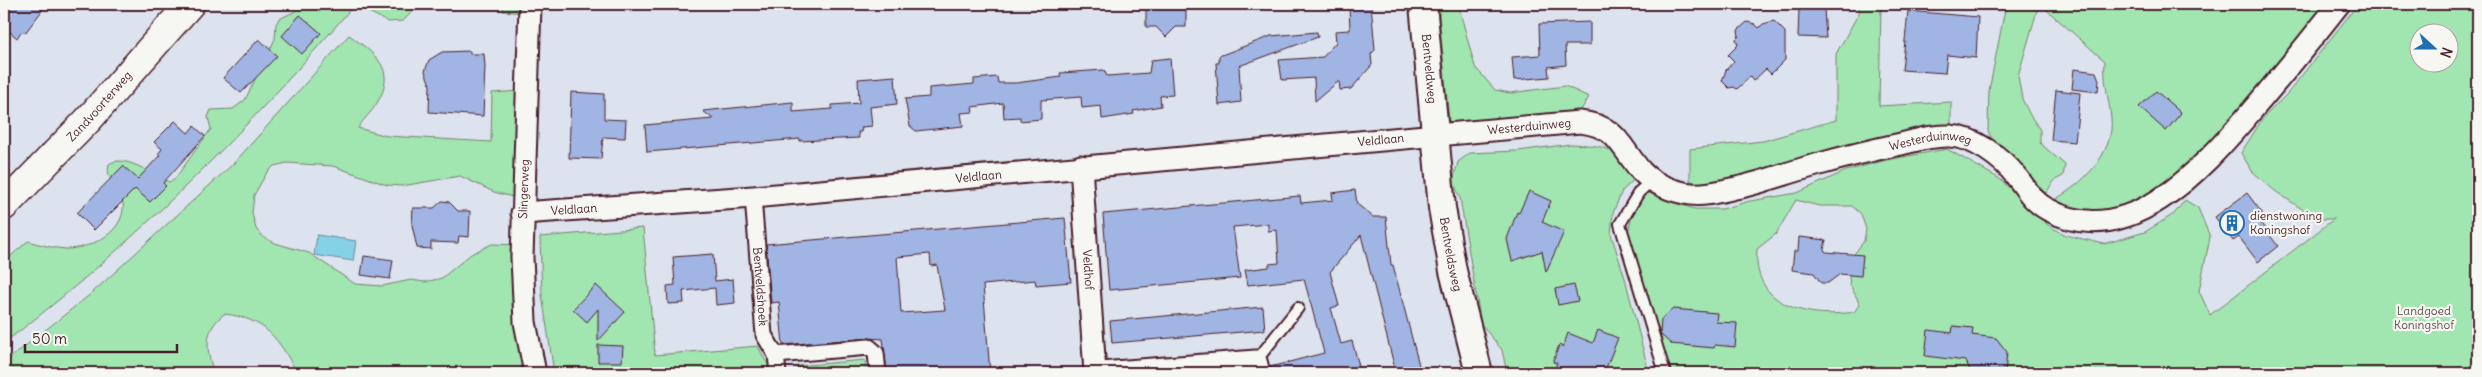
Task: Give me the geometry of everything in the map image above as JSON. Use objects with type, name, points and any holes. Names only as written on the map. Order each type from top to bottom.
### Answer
[{"type":"main road","name":"Zandvoorterweg","points":[[4,206],[88,120],[190,4]]},
{"type":"street","name":"Slingerweg","points":[[530,4],[522,257],[525,322],[535,373]]},
{"type":"street","name":"Bentveldweg","points":[[1422,4],[1434,135]]},
{"type":"street","name":"Westerduinweg","points":[[1434,135],[1580,122],[1592,123],[1616,136],[1641,171],[1652,180],[1673,191],[1691,194],[1708,194],[1763,182],[1815,165],[1886,147],[1934,137],[1952,136],[1977,145],[1998,158],[2015,175],[2032,198],[2045,209],[2078,222],[2090,223],[2115,218],[2149,206],[2188,180],[2222,147],[2339,4]]},
{"type":"street","name":"Veldlaan","points":[[522,213],[753,197],[1434,135]]},
{"type":"street","name":"Bentveldsweg","points":[[1434,135],[1442,208],[1452,271],[1479,373]]},
{"type":"street","name":"Veldhof","points":[[1081,166],[1095,373]]},
{"type":"street","name":"Bentveldshoek","points":[[753,197],[764,335],[776,355],[778,373]]},
{"type":"street","points":[[776,355],[869,347],[876,353],[878,373]]},
{"type":"street","points":[[1101,373],[1258,367]]},
{"type":"lane","points":[[1652,180],[1639,192],[1620,224],[1665,373]]},
{"type":"lane","points":[[1258,367],[1298,308]]},
{"type":"green space","points":[[298,4],[355,4],[274,95],[189,183],[99,266],[4,343],[4,262],[28,241],[56,248],[75,248],[102,239],[116,227],[121,219],[123,204],[112,182],[108,170],[109,164],[123,161],[131,163],[169,182],[174,180],[211,129],[208,117],[211,110],[233,109],[245,100],[275,39],[276,24],[279,19],[294,12]]},
{"type":"green space","points":[[376,4],[420,4],[403,21],[388,22],[369,12]]},
{"type":"green space","points":[[503,4],[524,4],[523,13],[503,11]]},
{"type":"green space","points":[[1438,4],[1458,4],[1475,67],[1495,90],[1510,93],[1565,86],[1589,97],[1578,115],[1454,124],[1449,121]]},
{"type":"green space","points":[[1857,4],[1881,4],[1879,106],[1951,102],[1951,126],[1699,185],[1690,180],[1690,149],[1763,141],[1836,120],[1836,54],[1860,11]]},
{"type":"green space","points":[[2006,4],[2039,4],[2018,76],[2022,99],[2040,130],[2040,143],[2065,165],[2063,176],[2055,180],[2045,194],[1994,143],[1988,131],[1989,91]]},
{"type":"green space","points":[[2040,4],[2332,4],[2253,96],[2172,179],[2136,202],[2118,208],[2094,212],[2073,209],[2052,201],[2063,195],[2084,178],[2102,156],[2108,144],[2111,118],[2105,83],[2105,61]]},
{"type":"green space","name":"Landgoed Koningshof","points":[[2358,4],[2478,4],[2478,373],[1668,373],[1666,370],[1661,344],[1628,232],[1634,208],[1648,190],[1664,200],[1695,209],[1722,209],[1750,201],[1797,193],[1846,171],[1886,160],[1947,149],[2000,179],[2049,226],[2066,235],[2104,244],[2145,232],[2174,214],[2185,200],[2198,208],[2210,237],[2199,291],[2210,315],[2334,219],[2321,219],[2311,215],[2275,191],[2252,171],[2241,153],[2263,118],[2288,93]],"holes":[[[1796,200],[1819,206],[1852,206],[1861,214],[1866,229],[1864,241],[1852,257],[1849,277],[1850,285],[1860,304],[1854,312],[1836,314],[1801,310],[1773,296],[1763,284],[1758,268],[1757,249],[1776,234]]]},
{"type":"green space","points":[[349,35],[381,63],[385,81],[383,91],[377,103],[358,128],[387,136],[491,142],[492,93],[521,91],[520,199],[494,192],[460,176],[402,186],[387,185],[333,166],[287,163],[274,166],[266,174],[254,195],[252,213],[256,229],[263,237],[275,243],[309,253],[355,284],[382,286],[411,280],[425,282],[442,278],[471,254],[492,244],[521,245],[537,373],[297,373],[284,350],[269,332],[250,320],[224,314],[217,320],[209,334],[209,356],[214,373],[4,373],[4,363],[92,293],[234,163]]},
{"type":"green space","points":[[1571,144],[1603,147],[1610,150],[1622,159],[1637,177],[1622,191],[1613,213],[1611,234],[1625,278],[1649,373],[1507,373],[1502,350],[1481,324],[1460,198],[1453,181],[1458,162],[1470,153],[1518,151]]},
{"type":"green space","points":[[643,228],[655,355],[758,346],[765,360],[775,373],[554,373],[542,295],[540,237]]},
{"type":"green space","points":[[865,360],[866,373],[797,373],[797,366]]},
{"type":"water","points":[[317,235],[356,241],[353,261],[314,255]]},
{"type":"building","points":[[4,4],[47,4],[25,33],[22,31],[17,38],[4,27]]},
{"type":"building","points":[[1146,4],[1186,4],[1186,27],[1176,27],[1166,37],[1156,27],[1146,27]]},
{"type":"building","points":[[1349,4],[1371,4],[1375,50],[1371,54],[1372,65],[1351,89],[1340,90],[1339,81],[1315,101],[1314,78],[1282,80],[1279,60],[1323,57],[1336,42],[1335,31],[1350,30]]},
{"type":"building","points":[[1799,9],[1824,9],[1826,38],[1798,37]]},
{"type":"building","points":[[1908,11],[1978,17],[1976,58],[1947,55],[1945,73],[1902,70]]},
{"type":"building","points":[[300,15],[321,33],[302,54],[282,36]]},
{"type":"building","points":[[1774,21],[1785,32],[1785,60],[1771,74],[1766,69],[1753,81],[1750,77],[1737,89],[1734,87],[1729,88],[1722,81],[1726,70],[1734,61],[1728,55],[1738,45],[1736,39],[1739,36],[1738,30],[1747,22],[1755,24],[1759,28],[1763,24]]},
{"type":"building","points":[[1590,22],[1590,45],[1565,45],[1566,65],[1548,67],[1549,77],[1514,80],[1512,57],[1540,55],[1539,24]]},
{"type":"building","points":[[1317,32],[1318,37],[1239,66],[1241,102],[1219,105],[1216,63],[1219,63],[1219,56],[1271,36]]},
{"type":"building","points":[[259,39],[277,56],[241,93],[223,78]]},
{"type":"building","points":[[470,51],[470,54],[484,54],[483,116],[429,112],[430,85],[425,71],[429,60],[442,52]]},
{"type":"building","points":[[1170,58],[1173,95],[1160,96],[1161,106],[1133,111],[1134,114],[1102,119],[1101,106],[1082,108],[1081,97],[1041,100],[1041,119],[1020,121],[1020,117],[1004,118],[1003,103],[972,107],[973,112],[961,113],[963,126],[916,131],[910,126],[905,99],[929,97],[929,88],[974,84],[974,79],[997,77],[998,83],[1016,83],[1061,77],[1060,73],[1104,70],[1107,76],[1149,73],[1151,60]]},
{"type":"building","points":[[2074,69],[2096,72],[2099,80],[2098,92],[2072,89]]},
{"type":"building","points":[[895,76],[897,104],[870,107],[872,126],[862,127],[861,132],[858,132],[859,138],[800,141],[800,139],[647,152],[645,125],[713,119],[703,111],[793,102],[793,112],[832,109],[832,105],[859,103],[858,79]]},
{"type":"building","points":[[2056,90],[2080,93],[2075,142],[2051,140]]},
{"type":"building","points":[[2156,91],[2181,113],[2166,131],[2139,107]]},
{"type":"building","points":[[571,92],[604,94],[604,119],[626,120],[625,138],[603,137],[601,159],[569,158]]},
{"type":"building","points":[[175,121],[188,133],[194,126],[205,136],[163,183],[166,186],[150,202],[135,189],[94,230],[77,213],[123,166],[138,179],[160,155],[158,154],[162,149],[154,142]]},
{"type":"building","points":[[1355,190],[1357,204],[1373,217],[1386,217],[1391,265],[1393,265],[1421,373],[1396,373],[1361,235],[1330,272],[1339,306],[1331,308],[1341,344],[1352,341],[1361,373],[1271,373],[1270,367],[1324,353],[1304,279],[1248,285],[1245,270],[1269,267],[1269,264],[1279,263],[1277,230],[1268,231],[1268,224],[1233,227],[1240,278],[1109,290],[1103,214],[1300,196],[1301,203],[1333,200],[1332,193]]},
{"type":"building","points":[[1529,191],[1551,201],[1542,222],[1564,232],[1546,272],[1542,251],[1512,261],[1507,239],[1517,212],[1519,213]]},
{"type":"building","points":[[2247,193],[2265,217],[2259,221],[2278,246],[2258,262],[2239,237],[2233,241],[2215,217]]},
{"type":"building","points":[[442,201],[449,202],[458,211],[470,211],[469,237],[459,236],[458,243],[431,242],[431,249],[417,248],[412,225],[413,208],[434,208]]},
{"type":"building","points":[[1065,218],[1071,282],[1036,285],[1035,280],[983,285],[990,373],[887,373],[883,339],[868,338],[783,345],[779,302],[771,303],[766,244]],"holes":[[[930,254],[931,266],[937,265],[945,310],[901,313],[897,257]]]},
{"type":"building","points":[[1799,237],[1826,240],[1824,250],[1826,252],[1863,255],[1861,276],[1840,274],[1828,283],[1821,283],[1814,273],[1792,270],[1794,251],[1798,251]]},
{"type":"building","points":[[713,254],[715,281],[733,279],[735,303],[716,305],[715,288],[683,291],[684,303],[668,304],[667,286],[675,285],[673,257]]},
{"type":"building","points":[[364,256],[393,260],[390,279],[361,275]]},
{"type":"building","points":[[596,285],[625,312],[598,341],[598,309],[587,322],[573,309]]},
{"type":"building","points":[[1574,285],[1578,301],[1558,305],[1555,289]]},
{"type":"building","points":[[1263,307],[1265,330],[1112,343],[1110,321]]},
{"type":"building","points":[[1673,309],[1717,313],[1716,322],[1737,323],[1735,347],[1715,345],[1714,348],[1671,344],[1660,334],[1661,319]]},
{"type":"building","points":[[1953,326],[1973,328],[1972,335],[1996,338],[2007,352],[2005,373],[1971,373],[1966,361],[1925,356],[1928,330],[1952,333]]},
{"type":"building","points":[[1598,330],[1618,338],[1604,373],[1553,373],[1557,363],[1553,362],[1559,345],[1563,347],[1568,333],[1593,343]]},
{"type":"building","points":[[598,345],[623,346],[622,362],[598,362]]},
{"type":"place","name":"dienstwoning Koningshof","points":[[2232,223]]}]
